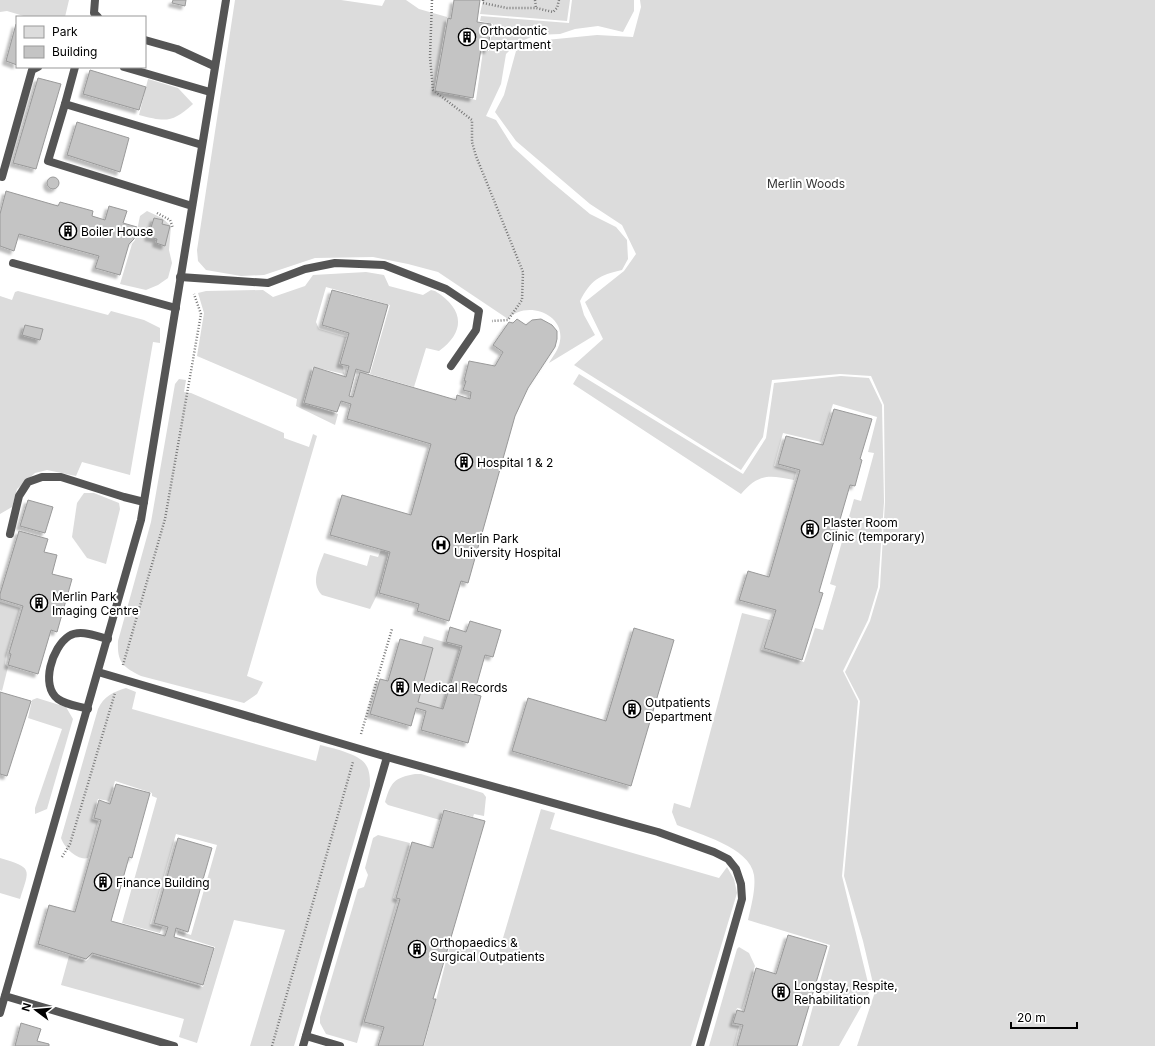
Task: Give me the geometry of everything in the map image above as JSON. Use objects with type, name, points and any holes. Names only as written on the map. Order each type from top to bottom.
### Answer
[{"type":"lane","points":[[95,0],[94,13],[97,16]]},
{"type":"lane","points":[[0,1012],[141,520],[226,0]]},
{"type":"lane","points":[[146,40],[178,50],[214,66]]},
{"type":"lane","points":[[2,177],[32,70],[36,68]]},
{"type":"lane","points":[[75,68],[48,161],[192,206]]},
{"type":"lane","points":[[127,68],[210,92]]},
{"type":"lane","points":[[65,104],[202,144]]},
{"type":"lane","points":[[13,263],[176,308]]},
{"type":"lane","points":[[180,277],[268,283],[305,269],[336,263],[384,265],[446,289],[479,311],[476,330],[451,366]]},
{"type":"lane","points":[[10,534],[20,496],[28,482],[42,476],[61,477],[144,502]]},
{"type":"lane","points":[[88,709],[58,699],[52,693],[48,682],[53,658],[60,644],[69,636],[79,633],[108,639]]},
{"type":"lane","points":[[98,672],[357,749],[658,832],[714,852],[728,860],[736,869],[741,884],[742,899],[700,1046]]},
{"type":"lane","points":[[303,1046],[387,757]]},
{"type":"lane","points":[[5,996],[174,1046]]},
{"type":"lane","points":[[306,1036],[340,1046]]},
{"type":"path","points":[[432,0],[430,57],[433,90],[472,120],[472,142],[476,156],[523,272],[522,300],[513,316],[508,320],[477,322]]},
{"type":"path","points":[[483,0],[483,3],[507,8],[536,8],[553,12],[558,8],[559,0]]},
{"type":"path","points":[[535,0],[536,8]]},
{"type":"path","points":[[272,1046],[392,629]]},
{"type":"green space","points":[[0,0],[69,0],[65,16],[24,16],[7,11],[0,12]]},
{"type":"green space","points":[[235,0],[341,0],[382,6],[385,0],[406,0],[419,9],[447,17],[434,90],[476,100],[483,51],[489,51],[493,24],[480,21],[481,16],[569,23],[572,0],[634,0],[634,11],[623,32],[598,26],[575,29],[560,34],[536,35],[517,43],[506,54],[501,84],[486,116],[496,120],[513,147],[548,179],[590,214],[616,227],[627,240],[628,259],[622,270],[607,274],[596,280],[588,288],[580,301],[584,315],[595,335],[549,363],[557,350],[560,341],[560,331],[556,323],[542,312],[524,310],[515,313],[508,319],[438,272],[373,257],[315,258],[264,275],[241,276],[206,270],[198,261],[197,250]]},
{"type":"green space","points":[[483,0],[570,0],[567,21],[480,14]]},
{"type":"green space","name":"Merlin Woods","points":[[640,0],[1155,0],[1155,1046],[857,1046],[875,992],[863,941],[844,876],[860,701],[845,672],[870,621],[880,587],[885,502],[884,405],[871,376],[840,374],[772,380],[763,437],[741,470],[574,365],[603,339],[585,302],[624,271],[636,254],[622,225],[590,204],[516,141],[495,112],[504,95],[516,51],[536,41],[597,35],[633,37],[641,7]]},
{"type":"green space","points":[[148,79],[178,88],[193,104],[174,118],[162,120],[139,115]]},
{"type":"green space","points":[[147,211],[162,218],[171,226],[169,250],[172,263],[168,278],[158,285],[146,290],[120,284],[132,244],[135,240],[140,216]]},
{"type":"green space","points":[[366,272],[384,275],[389,286],[423,295],[431,290],[435,291],[452,305],[456,313],[458,320],[454,336],[439,351],[426,348],[414,387],[370,374],[390,305],[326,287],[316,322],[319,329],[346,337],[339,364],[343,366],[344,374],[313,367],[303,403],[338,414],[335,425],[296,406],[297,399],[197,356],[204,313],[198,293],[206,291],[263,290],[273,297],[305,286],[313,275]]},
{"type":"green space","points":[[18,291],[108,315],[111,311],[144,320],[160,328],[160,343],[153,342],[130,475],[82,462],[76,476],[47,470],[35,473],[17,489],[12,507],[0,514],[0,296],[12,300],[15,292]]},
{"type":"green space","points":[[579,374],[743,474],[766,438],[774,383],[841,376],[869,378],[882,405],[884,502],[878,587],[868,620],[843,671],[858,701],[842,876],[870,991],[839,1046],[802,1046],[830,945],[748,920],[754,886],[754,875],[750,865],[733,849],[710,837],[677,825],[672,812],[674,803],[690,808],[742,613],[770,620],[761,650],[804,662],[815,628],[823,630],[836,586],[830,584],[854,499],[861,501],[874,453],[868,452],[877,417],[833,404],[821,442],[783,433],[774,466],[796,472],[794,480],[778,477],[765,477],[753,482],[741,494],[573,384]]},
{"type":"green space","points":[[179,379],[186,380],[184,392],[191,393],[284,433],[284,438],[309,447],[313,434],[317,436],[247,676],[263,682],[257,694],[244,703],[141,676],[126,667],[120,659],[118,641],[151,522],[175,384]]},
{"type":"green space","points":[[84,493],[94,493],[119,503],[120,509],[106,564],[87,558],[72,537],[77,503]]},
{"type":"green space","points":[[381,550],[389,552],[378,593],[370,609],[322,595],[318,590],[316,580],[318,569],[324,553],[367,566],[370,555],[378,557]]},
{"type":"green space","points":[[0,602],[20,608],[6,656],[5,664],[8,667],[2,691],[0,690]]},
{"type":"green space","points":[[424,636],[461,647],[443,709],[418,702],[433,648],[421,645]]},
{"type":"green space","points":[[126,688],[136,692],[132,709],[316,761],[320,745],[325,746],[358,758],[363,761],[367,767],[370,775],[370,786],[294,1046],[250,1046],[285,930],[234,920],[197,1043],[179,1037],[184,1019],[61,985],[69,956],[86,961],[93,955],[203,987],[215,947],[177,935],[178,931],[191,935],[217,845],[176,834],[150,924],[162,927],[160,933],[122,923],[157,798],[152,796],[152,793],[115,781],[109,801],[98,799],[92,819],[98,821],[88,858],[75,855],[65,845],[61,838],[98,709],[109,695]]},
{"type":"green space","points":[[37,698],[66,707],[73,719],[47,809],[35,814],[35,808],[62,729],[28,718],[32,700]]},
{"type":"green space","points":[[421,774],[483,793],[486,797],[484,816],[474,814],[473,817],[444,809],[440,820],[388,805],[385,802],[389,790],[394,782],[402,777]]},
{"type":"green space","points":[[541,809],[555,813],[550,829],[719,878],[727,867],[734,879],[737,893],[691,1046],[424,1046],[451,942],[498,955]]},
{"type":"green space","points":[[378,835],[410,843],[393,898],[397,900],[357,1043],[326,1034],[320,1023],[320,1017],[358,889],[364,887],[368,875],[365,868],[373,838]]},
{"type":"green space","points":[[0,858],[18,864],[26,871],[26,881],[20,899],[0,893]]},
{"type":"green space","points":[[739,947],[749,953],[755,966],[742,1009],[737,1008],[732,1025],[739,1026],[734,1046],[709,1046],[737,949]]},
{"type":"building","points":[[173,0],[186,0],[185,6],[172,3]]},
{"type":"building","name":"Orthodontic Deptartment","points":[[454,0],[480,0],[477,22],[491,24],[488,50],[481,49],[473,98],[435,91],[448,18],[451,19]]},
{"type":"building","points":[[16,24],[16,65],[6,61]]},
{"type":"building","points":[[90,70],[146,87],[139,110],[83,94]]},
{"type":"building","points":[[38,78],[61,84],[36,169],[13,163]]},
{"type":"building","points":[[77,122],[129,138],[120,172],[67,155]]},
{"type":"building","points":[[51,177],[55,177],[59,183],[55,189],[51,189],[47,185],[47,181]]},
{"type":"building","name":"Boiler House","points":[[6,191],[58,206],[60,202],[93,211],[92,216],[105,220],[109,206],[127,211],[123,223],[137,227],[134,239],[129,244],[120,275],[95,268],[99,256],[19,234],[14,251],[0,246],[0,214]]},
{"type":"building","points":[[154,218],[163,220],[162,224],[170,226],[165,246],[156,243],[157,239],[148,237]]},
{"type":"building","name":"Hospital 1 & 2","points":[[332,290],[388,305],[369,373],[356,369],[349,396],[353,397],[360,372],[456,400],[457,395],[470,399],[471,392],[463,390],[469,361],[495,366],[503,352],[493,345],[509,322],[513,323],[517,319],[526,325],[532,320],[541,319],[552,325],[557,331],[555,347],[528,388],[515,416],[468,583],[461,581],[449,621],[417,611],[419,604],[379,593],[390,552],[330,535],[342,495],[411,515],[431,444],[347,419],[351,404],[341,401],[337,412],[304,403],[314,367],[346,377],[349,366],[340,364],[349,333],[322,325]]},
{"type":"building","points":[[25,325],[43,329],[40,340],[22,335]]},
{"type":"building","name":"Plaster Room Clinic (temporary)","points":[[834,409],[872,419],[860,459],[862,460],[855,486],[850,485],[819,592],[823,593],[802,660],[764,648],[776,610],[739,600],[748,571],[769,577],[800,470],[778,464],[786,436],[823,445]]},
{"type":"building","points":[[28,500],[53,507],[45,533],[20,526]]},
{"type":"building","name":"Merlin Park Imaging Centre","points":[[19,531],[48,539],[44,552],[57,555],[52,574],[72,579],[57,632],[51,630],[38,674],[8,665],[11,654],[9,653],[23,606],[0,599],[0,594]]},
{"type":"building","name":"Medical Records","points":[[470,621],[501,630],[493,657],[485,655],[474,694],[481,696],[468,743],[421,730],[426,711],[416,708],[411,726],[370,714],[380,679],[388,681],[400,639],[433,648],[418,702],[443,709],[462,646],[446,642],[450,627],[466,632]]},
{"type":"building","name":"Outpatients Department","points":[[634,628],[674,640],[631,786],[512,751],[528,698],[606,721]]},
{"type":"building","points":[[0,692],[31,701],[7,776],[0,774]]},
{"type":"building","name":"Finance Building","points":[[116,784],[150,793],[132,858],[129,857],[111,921],[165,936],[168,927],[154,923],[178,838],[212,848],[188,932],[176,928],[174,937],[214,948],[203,985],[92,953],[86,959],[38,944],[49,905],[75,912],[101,820],[94,818],[99,800],[110,804]]},
{"type":"building","name":"Orthopaedics & Surgical Outpatients","points":[[444,810],[485,821],[433,999],[436,999],[423,1046],[378,1046],[384,1027],[364,1022],[400,899],[396,898],[412,842],[433,848]]},
{"type":"building","name":"Longstay, Respite, Rehabilitation","points":[[788,935],[827,946],[797,1046],[737,1046],[743,1025],[733,1023],[737,1010],[744,1012],[756,968],[776,974]]},
{"type":"building","points":[[21,1023],[41,1029],[37,1041],[49,1044],[49,1046],[15,1046]]},
{"type":"place","name":"Orthodontic Deptartment","points":[[467,37]]},
{"type":"place","name":"Boiler House","points":[[68,231]]},
{"type":"place","name":"Hospital 1 & 2","points":[[464,462]]},
{"type":"place","name":"Plaster Room Clinic (temporary)","points":[[810,529]]},
{"type":"place","name":"Merlin Park University Hospital","points":[[441,545]]},
{"type":"place","name":"Merlin Park Imaging Centre","points":[[39,603]]},
{"type":"place","name":"Medical Records","points":[[400,687]]},
{"type":"place","name":"Outpatients Department","points":[[632,709]]},
{"type":"place","name":"Finance Building","points":[[103,882]]},
{"type":"place","name":"Orthopaedics & Surgical Outpatients","points":[[417,949]]},
{"type":"place","name":"Longstay, Respite, Rehabilitation","points":[[781,992]]}]
